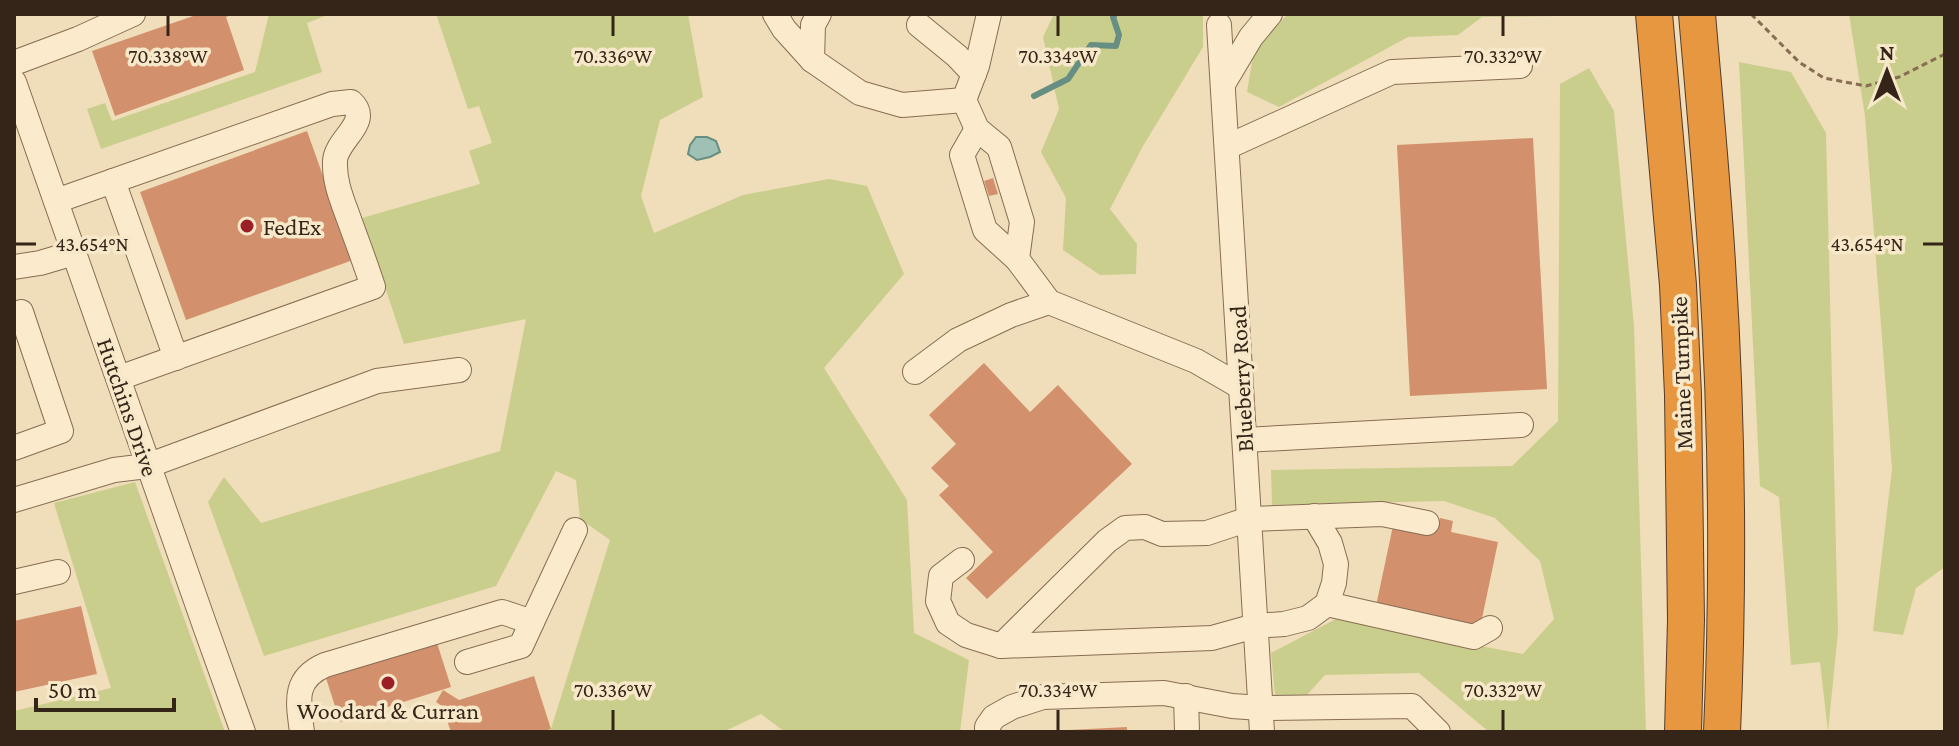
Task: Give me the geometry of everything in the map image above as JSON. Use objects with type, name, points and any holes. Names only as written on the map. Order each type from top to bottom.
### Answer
[{"type":"highway","name":"Maine Turnpike","points":[[1654,14],[1678,285],[1683,395],[1686,620],[1683,732]]},
{"type":"highway","name":"Maine Turnpike","points":[[1697,14],[1723,372],[1726,591],[1722,732]]},
{"type":"street","points":[[14,63],[96,22],[133,14]]},
{"type":"street","points":[[775,14],[812,60],[860,93],[902,105],[964,100]]},
{"type":"street","points":[[812,60],[813,25],[819,14]]},
{"type":"street","points":[[989,14],[964,100],[977,129],[999,147],[1022,222],[1017,259]]},
{"type":"street","points":[[1223,84],[1251,37],[1270,14]]},
{"type":"street","points":[[919,25],[974,74]]},
{"type":"street","name":"Blueberry Road","points":[[1219,25],[1261,720]]},
{"type":"street","points":[[1227,147],[1392,72],[1520,66]]},
{"type":"street","name":"Hutchins Drive","points":[[14,82],[243,732]]},
{"type":"street","points":[[56,201],[332,104],[351,102],[356,107],[358,122],[336,153],[336,181],[373,287],[119,378]]},
{"type":"street","points":[[977,129],[962,155],[985,230],[1017,259],[1049,302],[1196,361],[1241,387]]},
{"type":"street","points":[[113,181],[176,358]]},
{"type":"street","points":[[14,267],[74,253]]},
{"type":"street","points":[[915,372],[958,340],[1011,315],[1049,302]]},
{"type":"street","points":[[14,448],[61,431],[21,312]]},
{"type":"street","points":[[16,492],[114,470],[147,466],[377,381],[459,370]]},
{"type":"street","points":[[1245,440],[1521,425]]},
{"type":"street","points":[[1001,646],[1107,541],[1125,528],[1145,527],[1162,534],[1207,533],[1249,519],[1382,514],[1427,523]]},
{"type":"street","points":[[962,560],[941,576],[938,601],[948,623],[966,635],[1001,646],[1212,638],[1255,626],[1308,618],[1327,604],[1336,564],[1330,543],[1314,516]]},
{"type":"street","points":[[467,662],[521,646],[575,530]]},
{"type":"street","points":[[14,582],[58,572]]},
{"type":"street","points":[[1327,604],[1474,637],[1490,628]]},
{"type":"street","points":[[302,732],[299,694],[310,671],[502,612],[532,622]]},
{"type":"street","points":[[987,732],[994,717],[1012,707],[1043,697],[1164,693],[1232,706],[1261,720],[1412,706],[1438,732]]},
{"type":"street","points":[[1186,696],[1187,732]]},
{"type":"path","points":[[1751,14],[1799,62],[1824,78],[1866,86],[1899,77],[1945,54]]},
{"type":"green space","points":[[269,14],[330,14],[307,23],[322,72],[101,149],[87,109],[105,103],[112,121],[255,72]]},
{"type":"green space","points":[[436,14],[688,14],[703,97],[660,120],[641,196],[654,233],[743,195],[829,179],[867,186],[904,274],[824,368],[907,500],[914,633],[969,660],[960,732],[785,732],[761,714],[723,732],[550,732],[610,540],[580,519],[576,480],[556,471],[496,586],[264,656],[208,502],[224,477],[261,523],[500,451],[526,319],[404,344],[362,218],[480,184],[469,151],[492,143],[479,106],[468,109]]},
{"type":"green space","points":[[1054,14],[1203,14],[1203,47],[1143,146],[1110,209],[1137,244],[1136,274],[1100,275],[1063,250],[1066,198],[1041,152],[1059,109],[1043,37]]},
{"type":"green space","points":[[1288,14],[1628,15],[1482,17],[1458,35],[1408,37],[1279,107],[1247,92],[1254,50]]},
{"type":"green space","points":[[1849,14],[1945,14],[1945,567],[1916,588],[1903,635],[1873,631],[1892,469],[1865,116]]},
{"type":"green space","points":[[1739,62],[1791,72],[1826,133],[1838,632],[1828,732],[1820,662],[1791,665],[1779,497],[1760,486]]},
{"type":"green space","points":[[1589,68],[1614,111],[1634,326],[1646,732],[1489,732],[1419,673],[1325,675],[1306,696],[1275,696],[1271,653],[1336,619],[1523,654],[1554,619],[1540,561],[1495,518],[1444,501],[1272,505],[1271,470],[1512,466],[1558,421],[1560,84]]},
{"type":"green space","points":[[135,482],[225,732],[14,732],[14,711],[111,688],[54,503]]},
{"type":"water","points":[[696,137],[716,141],[720,152],[697,160],[688,154]]},
{"type":"building","points":[[199,14],[234,14],[226,17],[244,70],[115,116],[92,51]]},
{"type":"building","name":"FedEx","points":[[307,131],[353,260],[186,320],[140,192]]},
{"type":"building","points":[[1533,138],[1547,389],[1410,396],[1397,145]]},
{"type":"building","points":[[993,178],[998,194],[989,196],[984,181]]},
{"type":"building","points":[[984,363],[1030,412],[1058,385],[1132,464],[987,599],[966,578],[993,552],[939,495],[949,486],[931,468],[956,444],[929,415]]},
{"type":"building","points":[[1440,518],[1453,521],[1451,532],[1498,542],[1480,628],[1376,606],[1394,521],[1437,530]]},
{"type":"building","points":[[81,606],[97,674],[14,692],[14,621]]},
{"type":"building","name":"Woodard & Curran","points":[[437,643],[451,687],[340,722],[326,678]]},
{"type":"building","name":"Woodard & Curran","points":[[534,676],[551,729],[541,732],[451,732],[442,706],[436,702],[443,690],[459,700]]},
{"type":"building","points":[[1127,727],[1127,732],[1069,732],[1069,730]]},
{"type":"waterway","points":[[1034,96],[1068,79],[1091,45],[1116,46],[1119,35],[1113,17],[1115,14]]},
{"type":"place","name":"FedEx","points":[[247,226]]},
{"type":"place","name":"Woodard & Curran","points":[[388,683]]}]
